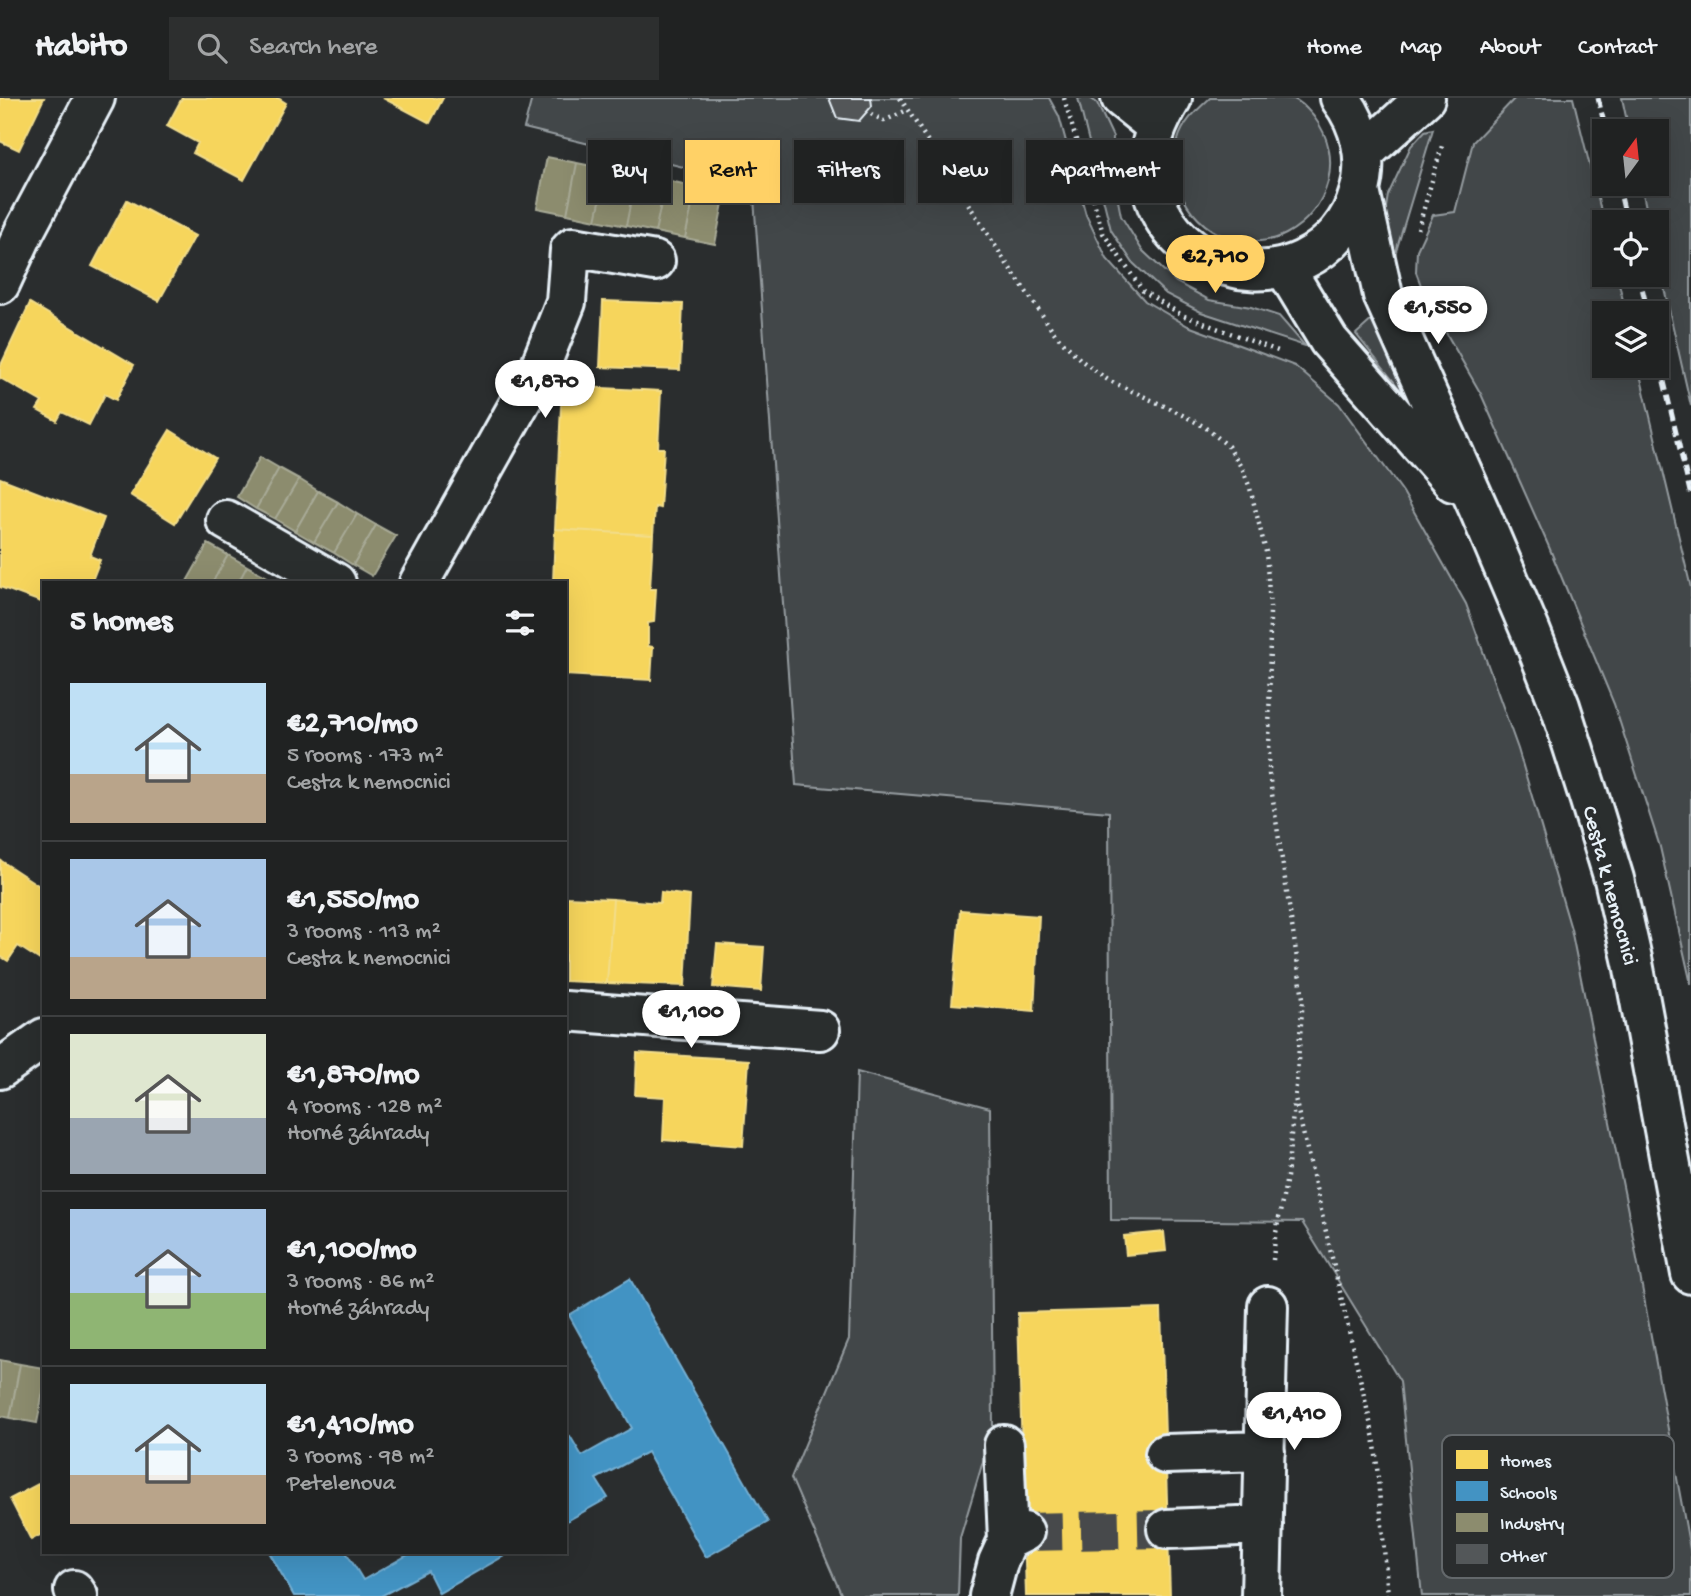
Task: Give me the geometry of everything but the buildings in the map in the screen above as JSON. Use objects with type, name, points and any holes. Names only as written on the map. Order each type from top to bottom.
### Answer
[{"type":"street","points":[[0,284],[24,232],[95,98]]},
{"type":"street","points":[[1121,98],[1164,112],[1150,150],[1150,175],[1160,210],[1181,240],[1201,256],[1223,266],[1259,271],[1284,267],[1312,256],[1340,232],[1350,216],[1362,173],[1425,98]]},
{"type":"street","name":"Cesta k nemocnici","points":[[1340,98],[1354,122],[1361,143],[1362,173],[1383,295],[1480,512],[1560,706],[1614,880],[1633,962],[1691,1274]]},
{"type":"street","points":[[420,581],[540,367],[566,302],[570,250],[573,247],[655,261]]},
{"type":"street","name":"Cesta k nemocnici","points":[[1284,267],[1329,341],[1480,512]]},
{"type":"street","points":[[226,520],[333,581]]},
{"type":"street","points":[[567,1011],[820,1030]]},
{"type":"street","points":[[0,1069],[42,1039]]},
{"type":"street","points":[[1261,1596],[1268,1306]]},
{"type":"street","points":[[989,1596],[998,1562],[1016,1536],[1004,1445]]},
{"type":"street","points":[[1165,1454],[1265,1451]]},
{"type":"street","points":[[1167,1529],[1263,1525]]},
{"type":"path","points":[[900,98],[1056,335],[1082,361],[1108,380],[1205,427],[1228,446],[1243,470],[1250,488],[1266,552],[1270,606],[1269,774],[1303,998],[1287,1178],[1275,1238],[1268,1306]]},
{"type":"path","points":[[1064,98],[1103,233],[1143,291],[1182,315],[1282,352]]},
{"type":"path","points":[[871,114],[884,121],[907,110]]},
{"type":"path","points":[[1415,237],[1445,138]]},
{"type":"path","points":[[1295,1098],[1375,1443],[1388,1596]]},
{"type":"shaded area","points":[[532,98],[1049,98],[1059,116],[1066,140],[1026,140],[1026,203],[1083,203],[1107,259],[1145,301],[1188,326],[1295,366],[1339,404],[1403,492],[1466,604],[1518,749],[1571,929],[1630,1221],[1669,1435],[1442,1435],[1442,1578],[1674,1578],[1674,1462],[1691,1555],[1691,1596],[1422,1596],[1400,1381],[1302,1222],[1111,1220],[1109,812],[796,785],[754,203],[780,203],[780,140],[685,140],[685,167],[671,164],[671,140],[588,140],[588,144],[524,128]]},
{"type":"shaded area","points":[[1078,98],[1090,98],[1097,103],[1113,137],[1113,140],[1088,140]]},
{"type":"shaded area","points":[[1210,98],[1278,98],[1294,99],[1300,103],[1314,117],[1329,149],[1328,182],[1313,212],[1286,234],[1260,241],[1227,237],[1211,230],[1198,219],[1183,197],[1183,140],[1178,140],[1195,112]]},
{"type":"shaded area","points":[[1515,98],[1573,98],[1592,175],[1592,196],[1597,196],[1601,210],[1592,210],[1592,287],[1620,287],[1623,301],[1592,301],[1592,378],[1641,378],[1691,588],[1691,984],[1660,847],[1614,704],[1549,547],[1481,394],[1425,296],[1416,272],[1417,250],[1433,215],[1455,212],[1473,142]]},
{"type":"shaded area","points":[[1622,98],[1691,98],[1691,406],[1664,287],[1669,287],[1669,210],[1646,210],[1644,196],[1670,196],[1670,119],[1626,119]]},
{"type":"shaded area","points":[[1433,129],[1390,271],[1381,238],[1388,195],[1411,146],[1425,131]]},
{"type":"shaded area","points":[[1104,203],[1118,203],[1121,216],[1142,250],[1176,282],[1209,300],[1251,307],[1279,316],[1305,346],[1201,312],[1166,294],[1133,263],[1111,230]]},
{"type":"shaded area","points":[[1374,318],[1404,389],[1399,388],[1356,334]]},
{"type":"shaded area","points":[[857,1072],[990,1108],[993,1428],[960,1538],[958,1596],[842,1596],[791,1478],[849,1339]]},
{"type":"tunnel","points":[[1024,1532],[1167,1529]]},
{"type":"railway","points":[[1598,98],[1603,119]]},
{"type":"railway","points":[[1621,196],[1624,210]]},
{"type":"railway","points":[[1642,287],[1645,301]]},
{"type":"railway","points":[[1663,378],[1691,496]]}]
